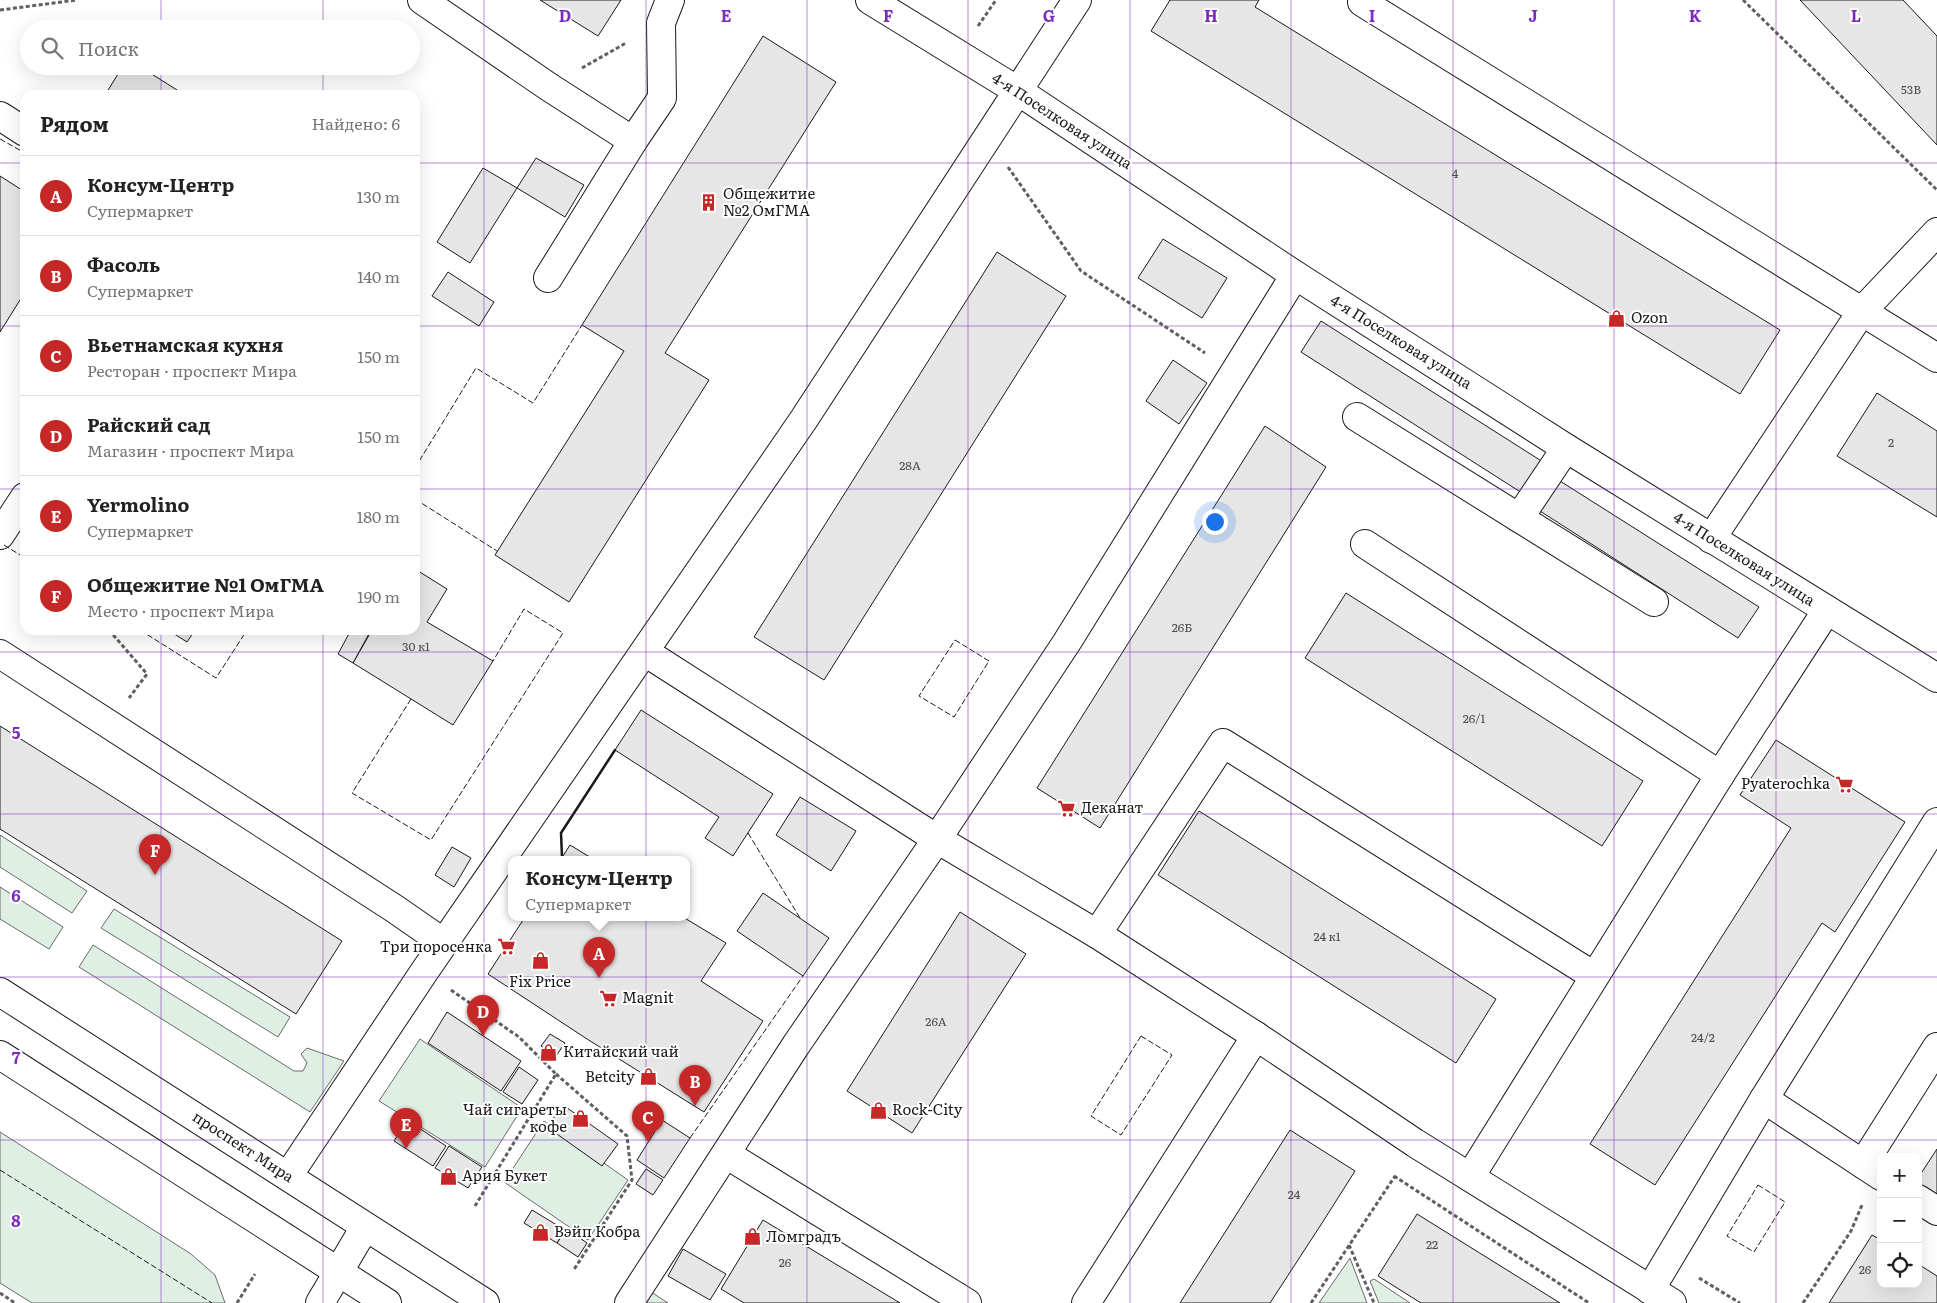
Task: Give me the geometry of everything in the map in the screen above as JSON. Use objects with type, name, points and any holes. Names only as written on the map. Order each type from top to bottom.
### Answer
[{"type":"street","points":[[422,0],[548,87],[633,141]]},
{"type":"street","name":"4-я Поселковая улица","points":[[870,0],[1018,91],[1295,274],[1566,448],[1937,678]]},
{"type":"street","points":[[288,1176],[424,972],[810,410],[1078,0]]},
{"type":"street","points":[[1363,0],[1362,2],[1937,358]]},
{"type":"street","points":[[548,278],[662,98],[665,12]]},
{"type":"street","points":[[0,116],[20,129]]},
{"type":"street","points":[[1711,538],[1862,311],[1937,232]]},
{"type":"street","points":[[629,1303],[796,1044],[937,839],[1067,642],[1295,274]]},
{"type":"street","points":[[1357,417],[1654,602]]},
{"type":"street","points":[[1519,518],[1566,448]]},
{"type":"street","points":[[0,535],[20,505]]},
{"type":"street","points":[[1366,544],[1720,775]]},
{"type":"street","points":[[1470,1177],[1720,775],[1827,610]]},
{"type":"street","points":[[645,652],[937,839],[1097,934],[1256,1036],[1415,1143],[1661,1296],[1764,1099],[1937,822]]},
{"type":"street","points":[[0,654],[395,909],[444,943]]},
{"type":"street","points":[[1097,934],[1223,743],[1594,976]]},
{"type":"street","name":"проспект Мира","points":[[0,992],[485,1303]]},
{"type":"street","points":[[1086,1303],[1256,1036]]},
{"type":"street","points":[[1764,1099],[1874,1171],[1937,1047]]},
{"type":"street","points":[[0,1056],[387,1303]]},
{"type":"street","points":[[726,1154],[967,1303]]},
{"type":"street","points":[[1922,1202],[1937,1211]]},
{"type":"street","points":[[320,1303],[365,1227]]},
{"type":"path","points":[[0,10],[77,0]]},
{"type":"path","points":[[974,33],[996,0]]},
{"type":"path","points":[[1743,0],[1937,190]]},
{"type":"path","points":[[548,87],[665,12]]},
{"type":"path","points":[[988,137],[1081,271],[1234,372]]},
{"type":"path","points":[[109,726],[146,674],[113,635]]},
{"type":"path","points":[[424,972],[519,1037],[556,1074],[627,1136],[632,1180],[573,1271]]},
{"type":"path","points":[[475,1206],[556,1074]]},
{"type":"path","points":[[1311,1303],[1415,1143]]},
{"type":"path","points":[[1803,1303],[1851,1231],[1874,1171]]},
{"type":"path","points":[[1394,1176],[1589,1303]]},
{"type":"path","points":[[1349,1245],[1374,1303]]},
{"type":"path","points":[[237,1303],[255,1274]]},
{"type":"path","points":[[1699,1278],[1740,1303]]},
{"type":"path","points":[[0,1293],[15,1303]]},
{"type":"green space","points":[[0,835],[87,891],[72,913],[0,867]]},
{"type":"green space","points":[[0,887],[63,927],[49,949],[0,919]]},
{"type":"green space","points":[[114,909],[290,1017],[278,1037],[101,928]]},
{"type":"green space","points":[[93,945],[294,1071],[303,1071],[307,1063],[301,1054],[307,1048],[344,1061],[310,1112],[79,967]]},
{"type":"green space","points":[[420,1039],[522,1108],[485,1167],[379,1101]]},
{"type":"green space","points":[[544,1121],[628,1180],[588,1240],[504,1182]]},
{"type":"green space","points":[[0,1132],[191,1254],[215,1275],[225,1303],[32,1303],[0,1283]]},
{"type":"green space","points":[[1350,1258],[1367,1303],[1319,1303]]},
{"type":"green space","points":[[1374,1279],[1410,1303],[1379,1303],[1370,1281]]},
{"type":"green space","points":[[651,1292],[668,1303],[645,1303]]},
{"type":"building","points":[[540,0],[621,0],[598,36]]},
{"type":"building","points":[[1170,0],[1259,0],[1255,7],[1780,330],[1740,394],[1151,31]]},
{"type":"building","points":[[1800,0],[1903,0],[1937,36],[1937,145]]},
{"type":"building","name":"Общежитие №2 ОмГМА","points":[[763,36],[836,82],[665,353],[709,380],[569,602],[495,555],[624,351],[582,325]]},
{"type":"building","points":[[117,75],[153,75],[177,90],[108,90]]},
{"type":"building","points":[[536,158],[584,185],[565,217],[517,188]]},
{"type":"building","points":[[483,168],[517,188],[470,263],[437,242]]},
{"type":"building","points":[[0,176],[20,189],[20,300],[0,332]]},
{"type":"building","points":[[1163,239],[1227,278],[1202,318],[1138,278]]},
{"type":"building","points":[[997,252],[1066,296],[824,680],[754,637]]},
{"type":"building","points":[[448,272],[494,302],[479,326],[432,296]]},
{"type":"building","points":[[1321,321],[1543,462],[1522,493],[1301,352]]},
{"type":"building","points":[[1173,360],[1207,383],[1179,424],[1146,401]]},
{"type":"building","points":[[1877,393],[1937,431],[1937,517],[1837,456]]},
{"type":"building","points":[[1265,426],[1326,467],[1100,828],[1037,788]]},
{"type":"building","points":[[1560,481],[1759,607],[1738,638],[1540,511]]},
{"type":"building","points":[[420,572],[447,589],[427,622],[493,661],[453,725],[353,663],[369,635],[420,635]]},
{"type":"building","points":[[1346,593],[1643,781],[1602,846],[1305,658]]},
{"type":"building","points":[[176,635],[192,635],[187,642]]},
{"type":"building","points":[[348,635],[368,635],[353,663],[338,654]]},
{"type":"building","points":[[641,710],[773,794],[733,856],[705,838],[719,817],[615,750]]},
{"type":"building","points":[[0,726],[342,941],[296,1014],[0,829]]},
{"type":"building","points":[[1776,740],[1905,822],[1835,932],[1822,923],[1655,1185],[1590,1144],[1791,828],[1740,795]]},
{"type":"building","points":[[800,797],[856,831],[831,871],[776,835]]},
{"type":"building","points":[[1199,811],[1496,999],[1456,1063],[1158,875]]},
{"type":"building","points":[[570,845],[588,856],[563,856]]},
{"type":"building","points":[[452,847],[471,858],[454,887],[435,875]]},
{"type":"building","points":[[763,893],[829,938],[803,976],[737,931]]},
{"type":"building","points":[[960,912],[1026,954],[912,1133],[847,1091]]},
{"type":"building","points":[[522,921],[690,921],[726,943],[701,981],[763,1021],[704,1112],[488,974]]},
{"type":"building","points":[[447,1012],[521,1061],[501,1091],[428,1043]]},
{"type":"building","points":[[550,1034],[565,1043],[556,1056],[541,1046]]},
{"type":"building","points":[[519,1067],[538,1080],[522,1104],[503,1092]]},
{"type":"building","points":[[563,1105],[618,1144],[602,1166],[547,1127]]},
{"type":"building","points":[[407,1120],[446,1146],[433,1166],[394,1141]]},
{"type":"building","points":[[662,1120],[690,1138],[664,1178],[637,1160]]},
{"type":"building","points":[[1290,1130],[1355,1171],[1324,1220],[1270,1303],[1180,1303]]},
{"type":"building","points":[[449,1146],[482,1167],[468,1188],[435,1168]]},
{"type":"building","points":[[1937,1149],[1937,1201],[1922,1192],[1922,1172]]},
{"type":"building","points":[[646,1169],[663,1180],[653,1195],[636,1184]]},
{"type":"building","points":[[532,1210],[565,1230],[557,1243],[524,1223]]},
{"type":"building","points":[[1417,1214],[1560,1303],[1421,1303],[1378,1276]]},
{"type":"building","points":[[763,1220],[900,1303],[744,1303],[721,1289]]},
{"type":"building","points":[[567,1229],[587,1243],[578,1257],[557,1243]]},
{"type":"building","points":[[1872,1235],[1877,1238],[1877,1288],[1922,1288],[1922,1267],[1937,1276],[1937,1303],[1829,1303]]},
{"type":"building","points":[[683,1249],[726,1274],[710,1300],[668,1276]]},
{"type":"fence","points":[[0,139],[20,150]]},
{"type":"fence","points":[[420,460],[476,368],[533,403],[582,325]]},
{"type":"fence","points":[[420,502],[497,551]]},
{"type":"fence","points":[[4,545],[20,555]]},
{"type":"fence","points":[[411,699],[352,793],[431,840],[563,633],[524,609],[493,661]]},
{"type":"fence","points":[[148,635],[216,678],[244,635]]},
{"type":"fence","points":[[955,640],[989,661],[954,717],[919,696],[955,640]]},
{"type":"fence","points":[[748,833],[800,918]]},
{"type":"fence","points":[[690,1138],[803,976]]},
{"type":"fence","points":[[1141,1036],[1172,1055],[1121,1135],[1091,1116],[1141,1036]]},
{"type":"fence","points":[[0,1170],[212,1303]]},
{"type":"fence","points":[[1758,1185],[1785,1202],[1754,1252],[1727,1236],[1758,1185]]},
{"type":"wall","points":[[562,856],[561,833],[615,750]]},
{"type":"place","name":"Общежитие №2 ОмГМА","points":[[709,203]]},
{"type":"place","name":"Ozon","points":[[1617,318]]},
{"type":"place","name":"Pyaterochka","points":[[1844,784]]},
{"type":"place","name":"Деканат","points":[[1067,808]]},
{"type":"place","name":"Общежитие №1 ОмГМА","points":[[155,875]]},
{"type":"place","name":"Три поросенка","points":[[506,947]]},
{"type":"place","name":"Fix Price","points":[[540,961]]},
{"type":"place","name":"Консум-Центр","points":[[599,978]]},
{"type":"place","name":"Magnit","points":[[608,998]]},
{"type":"place","name":"Райский сад","points":[[483,1036]]},
{"type":"place","name":"Китайский чай","points":[[549,1052]]},
{"type":"place","name":"Betcity","points":[[649,1077]]},
{"type":"place","name":"Фасоль","points":[[695,1106]]},
{"type":"place","name":"Rock-City","points":[[878,1110]]},
{"type":"place","name":"Чай сигареты кофе","points":[[581,1119]]},
{"type":"place","name":"Вьетнамская кухня","points":[[648,1142]]},
{"type":"place","name":"Yermolino","points":[[406,1149]]},
{"type":"place","name":"Ария Букет","points":[[448,1176]]},
{"type":"place","name":"Вэйп Кобра","points":[[540,1232]]},
{"type":"place","name":"Ломградъ","points":[[752,1237]]}]
